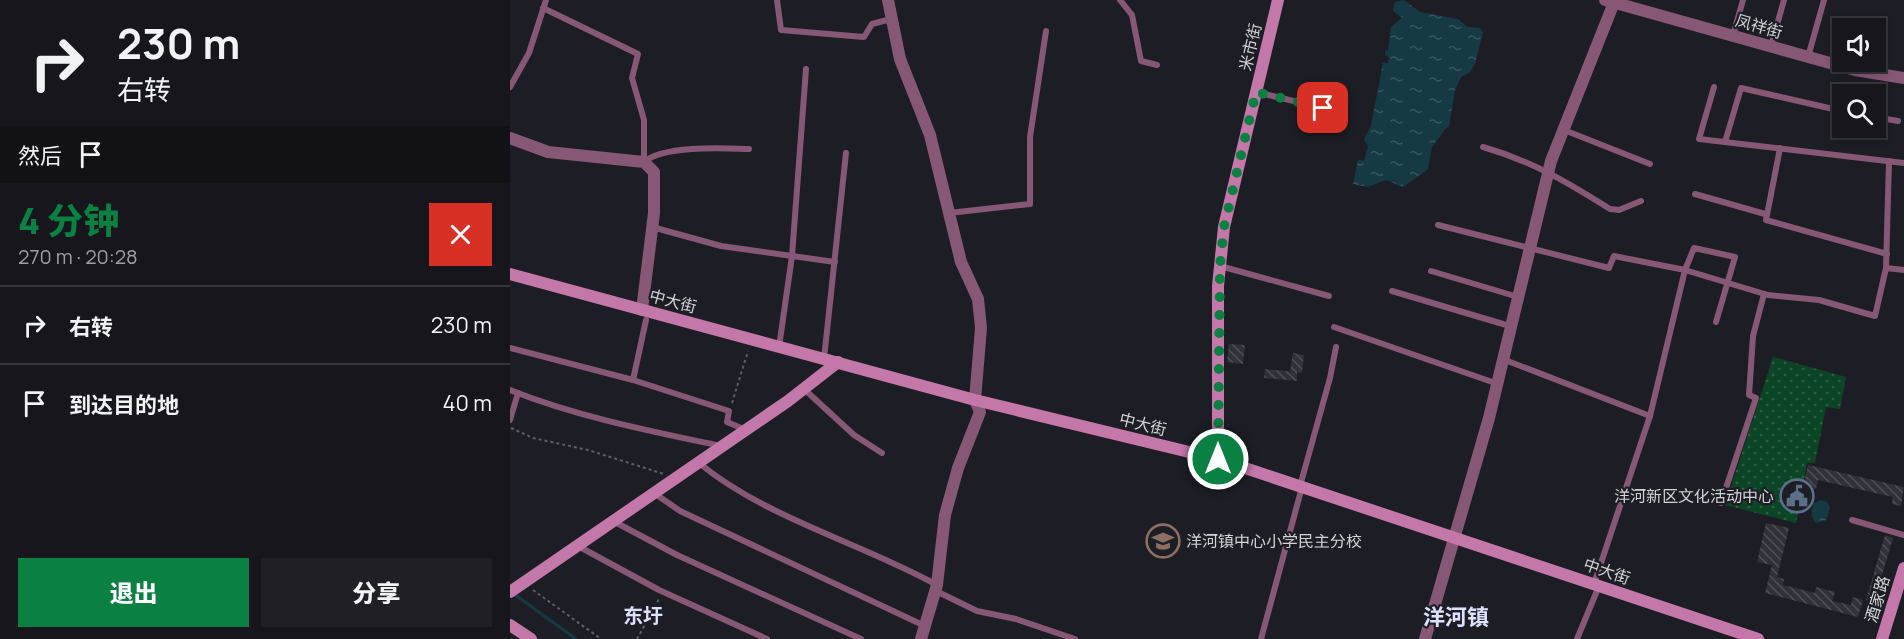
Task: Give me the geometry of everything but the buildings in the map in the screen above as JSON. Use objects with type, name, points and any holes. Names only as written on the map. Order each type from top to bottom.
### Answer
[{"type":"street","points":[[888,0],[900,59],[930,135],[961,262],[978,299],[981,328],[975,400],[980,412],[958,468],[945,515],[936,588],[921,639]]},
{"type":"street","name":"米市街","points":[[1218,459],[1220,266],[1224,227],[1278,0]]},
{"type":"street","points":[[1425,639],[1456,538],[1505,360],[1528,248],[1549,171],[1612,1]]},
{"type":"street","name":"凤祥街","points":[[1612,1],[1855,70],[1904,78]]},
{"type":"street","points":[[510,138],[548,152],[644,162],[654,172],[652,227],[644,315]]},
{"type":"street","name":"中大街","points":[[510,274],[644,315],[838,362],[975,400],[1218,459],[1758,639]]},
{"type":"street","points":[[516,588],[746,430],[838,362]]},
{"type":"street","name":"酒家路","points":[[1882,639],[1904,568]]},
{"type":"street","points":[[510,625],[531,639]]},
{"type":"lane","points":[[510,87],[529,53],[546,0]]},
{"type":"lane","points":[[777,0],[782,30],[864,37],[872,24],[891,19]]},
{"type":"lane","points":[[1120,0],[1132,15],[1141,61],[1157,65]]},
{"type":"lane","points":[[1733,36],[1743,0]]},
{"type":"lane","points":[[1771,46],[1784,0]]},
{"type":"lane","points":[[1808,57],[1824,0]]},
{"type":"lane","points":[[543,8],[638,54],[632,78],[644,120],[644,162],[658,154],[723,148],[749,149]]},
{"type":"lane","points":[[949,213],[1030,204],[1030,136],[1046,31]]},
{"type":"lane","points":[[779,347],[792,256],[806,69]]},
{"type":"lane","points":[[1714,87],[1699,139],[1904,163]]},
{"type":"lane","points":[[1725,142],[1741,88],[1832,109]]},
{"type":"lane","points":[[1256,92],[1323,108]]},
{"type":"lane","points":[[1886,119],[1898,121]]},
{"type":"lane","points":[[1564,130],[1650,164]]},
{"type":"lane","points":[[1483,147],[1514,156],[1549,171],[1610,209],[1619,210],[1641,201]]},
{"type":"lane","points":[[1780,148],[1765,214],[1766,220],[1887,254]]},
{"type":"lane","points":[[825,359],[846,153]]},
{"type":"lane","points":[[1438,225],[1610,268],[1614,256],[1685,270],[1764,294],[1820,300],[1875,316],[1886,268],[1889,161]]},
{"type":"lane","points":[[1695,194],[1765,214]]},
{"type":"lane","points":[[652,227],[721,246],[835,262]]},
{"type":"lane","points":[[1577,639],[1650,416],[1685,270],[1694,248],[1735,257],[1716,322]]},
{"type":"lane","points":[[1220,266],[1329,296]]},
{"type":"lane","points":[[1886,268],[1904,270]]},
{"type":"lane","points":[[1431,271],[1519,297]]},
{"type":"lane","points":[[1392,291],[1513,327]]},
{"type":"lane","points":[[1722,504],[1756,399],[1749,395],[1753,336],[1764,294]]},
{"type":"lane","points":[[633,380],[644,315]]},
{"type":"lane","points":[[1334,327],[1498,385]]},
{"type":"lane","points":[[1261,639],[1330,378],[1336,347]]},
{"type":"lane","points":[[510,348],[633,380],[729,411],[727,422],[746,430]]},
{"type":"lane","points":[[1505,360],[1650,416]]},
{"type":"lane","points":[[804,389],[854,435],[882,453]]},
{"type":"lane","points":[[510,390],[630,427],[721,447]]},
{"type":"lane","points":[[510,420],[518,393]]},
{"type":"lane","points":[[698,462],[717,478],[766,505],[978,611],[1016,619],[1075,639]]},
{"type":"lane","points":[[653,492],[680,511],[925,626]]},
{"type":"lane","points":[[613,520],[677,555],[861,639]]},
{"type":"lane","points":[[1852,520],[1904,535]]},
{"type":"lane","points":[[578,545],[664,591],[767,639]]},
{"type":"path","points":[[729,411],[749,349]]},
{"type":"path","points":[[510,427],[533,438],[588,450],[675,477]]},
{"type":"path","points":[[516,588],[601,639]]},
{"type":"path","points":[[637,639],[664,591]]},
{"type":"green space","points":[[1773,357],[1846,377],[1840,409],[1826,407],[1815,463],[1807,463],[1796,523],[1725,505]]},
{"type":"water","points":[[1404,0],[1420,12],[1458,19],[1467,27],[1480,28],[1483,32],[1475,64],[1470,72],[1461,77],[1455,90],[1449,127],[1432,147],[1428,169],[1403,187],[1386,180],[1367,187],[1353,184],[1358,160],[1364,161],[1368,146],[1364,140],[1371,125],[1383,63],[1388,63],[1389,57],[1385,55],[1385,51],[1388,50],[1391,27],[1402,18],[1393,11],[1395,2]]},
{"type":"water","points":[[1821,500],[1827,502],[1830,507],[1826,520],[1816,523],[1812,516],[1812,509],[1814,503]]},
{"type":"waterway","points":[[514,594],[576,639]]},
{"type":"place","name":"洋河新区文化活动中心","points":[[1797,496]]},
{"type":"place","name":"洋河镇中心小学民主分校","points":[[1163,541]]},
{"type":"district","name":"东圩","points":[[643,616]]},
{"type":"district","name":"洋河镇","points":[[1456,617]]},
{"type":"route","points":[[1218,459],[1218,286],[1224,227],[1256,92],[1323,108]]}]
